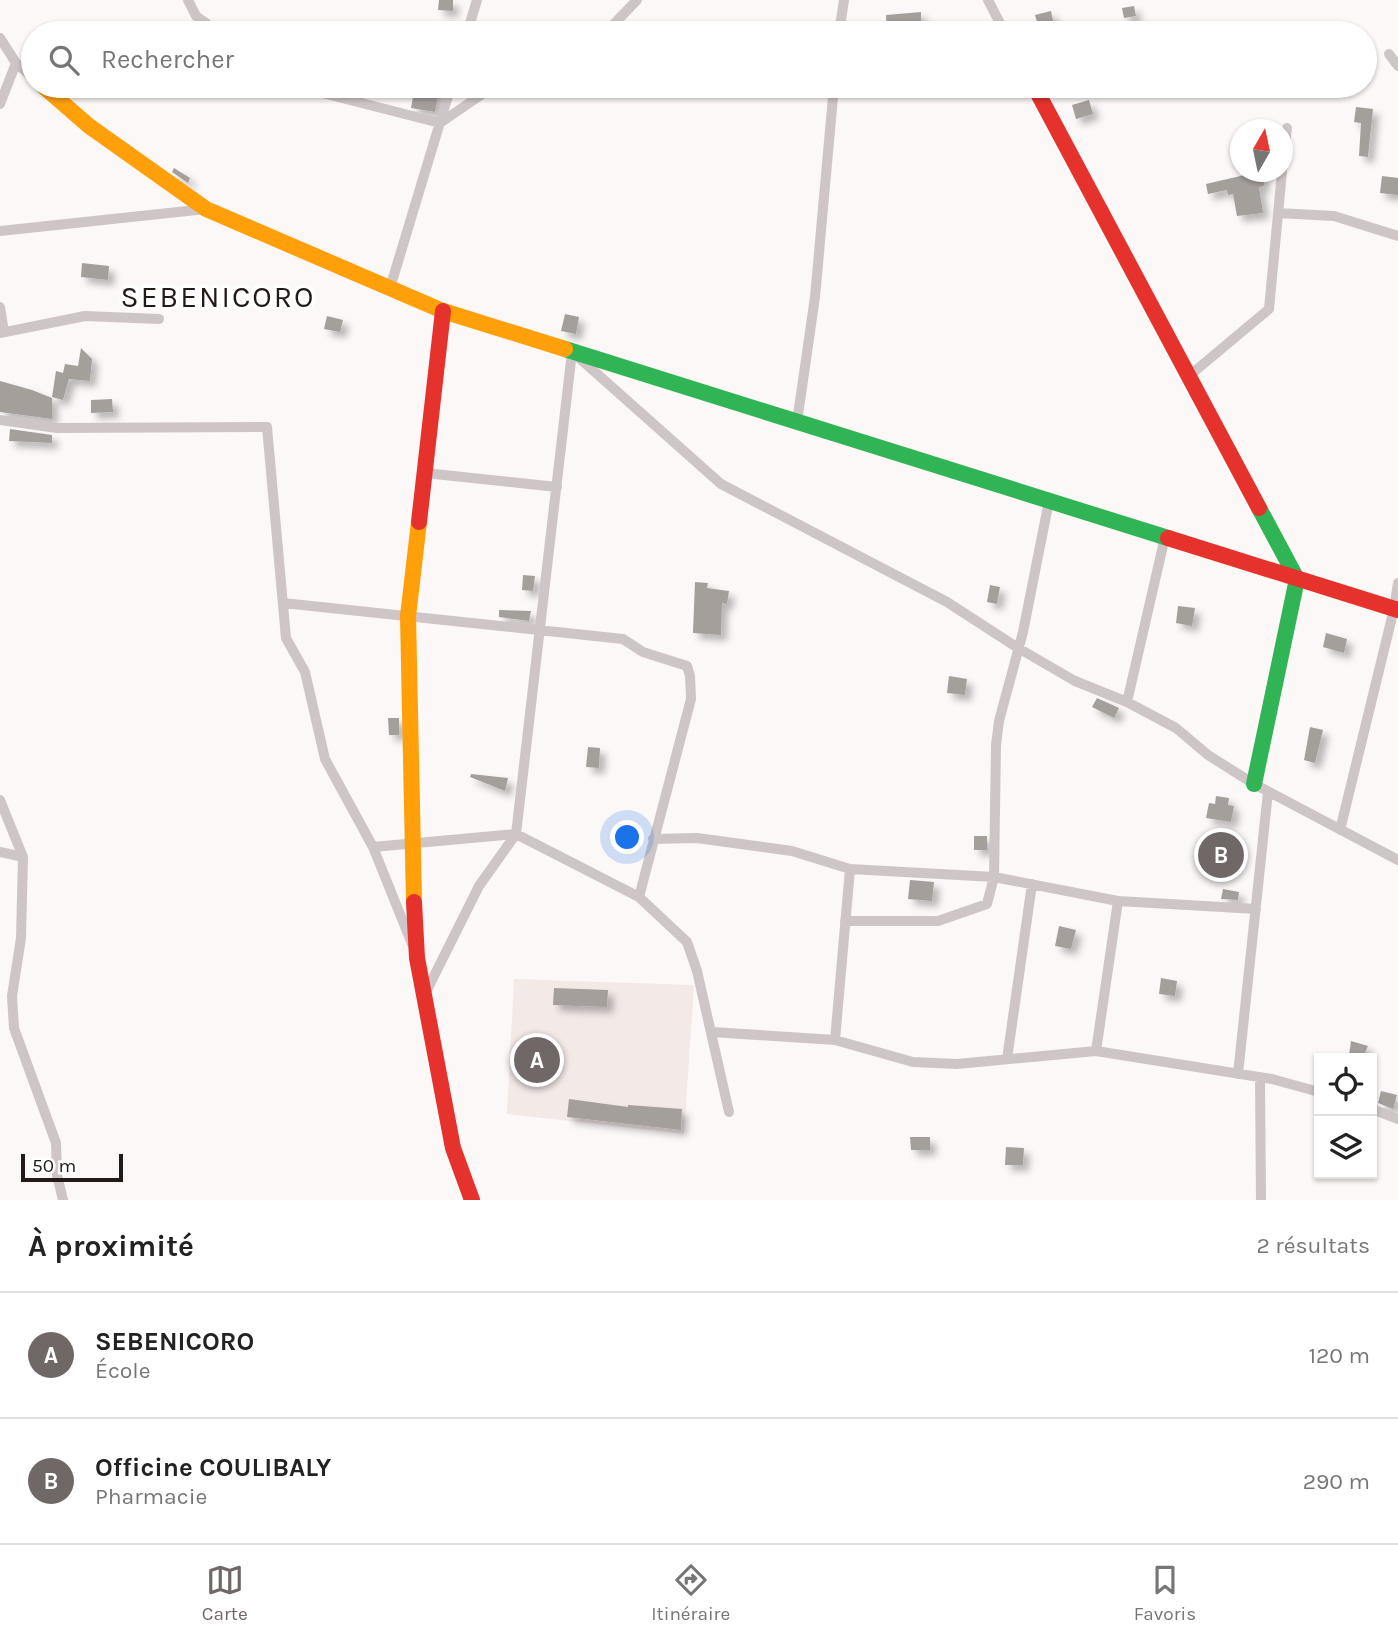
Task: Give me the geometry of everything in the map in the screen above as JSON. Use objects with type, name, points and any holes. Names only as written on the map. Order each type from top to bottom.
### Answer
[{"type":"street","points":[[188,0],[196,16],[203,21]]},
{"type":"street","points":[[471,21],[477,0]]},
{"type":"street","points":[[617,21],[637,0]]},
{"type":"street","points":[[841,21],[844,0]]},
{"type":"street","points":[[988,0],[999,21]]},
{"type":"street","points":[[0,38],[21,67]]},
{"type":"street","points":[[1389,54],[1398,66]]},
{"type":"street","points":[[0,104],[16,63]]},
{"type":"street","points":[[57,98],[89,126],[206,209],[443,311],[1396,610]]},
{"type":"street","points":[[336,98],[440,123],[476,98]]},
{"type":"street","points":[[390,288],[447,98]]},
{"type":"street","points":[[797,422],[815,297],[833,98]]},
{"type":"street","points":[[1040,98],[1297,579],[1261,788],[1256,909],[1238,1074]]},
{"type":"street","points":[[1189,376],[1269,309],[1281,182]]},
{"type":"street","points":[[0,230],[206,209]]},
{"type":"street","points":[[1278,213],[1334,216],[1398,236]]},
{"type":"street","points":[[0,307],[2,333],[85,316],[159,319]]},
{"type":"street","points":[[443,311],[408,616],[412,844],[417,958],[453,1148],[472,1200]]},
{"type":"street","points":[[424,996],[479,886],[516,834],[572,352]]},
{"type":"street","points":[[572,352],[722,484],[947,602],[1075,681],[1127,702],[1176,728],[1208,755],[1261,788],[1398,860]]},
{"type":"street","points":[[0,420],[57,428],[267,427],[286,638],[305,672],[325,759],[373,847],[417,958]]},
{"type":"street","points":[[425,473],[557,487]]},
{"type":"street","points":[[845,921],[938,921],[986,904],[994,877],[996,746],[1004,696],[1018,648],[1049,501]]},
{"type":"street","points":[[1127,702],[1165,537]]},
{"type":"street","points":[[1340,830],[1396,610],[1398,583]]},
{"type":"street","points":[[283,603],[623,639],[643,652],[687,666],[691,699],[639,897]]},
{"type":"street","points":[[0,800],[23,857],[21,938],[12,996],[14,1028],[55,1143],[57,1175],[63,1200]]},
{"type":"street","points":[[373,847],[516,834],[639,897],[687,942],[697,971],[729,1112]]},
{"type":"street","points":[[653,839],[697,838],[792,850],[850,869],[994,877],[1118,901],[1256,909]]},
{"type":"street","points":[[0,852],[23,857]]},
{"type":"street","points":[[835,1040],[850,869]]},
{"type":"street","points":[[1007,1059],[1032,884]]},
{"type":"street","points":[[1096,1051],[1118,901]]},
{"type":"street","points":[[712,1032],[835,1040],[913,1062],[957,1064],[1096,1051],[1260,1077],[1314,1091]]},
{"type":"street","points":[[1260,1077],[1261,1200]]},
{"type":"street","points":[[1377,1111],[1398,1119]]},
{"type":"shaded area","points":[[514,979],[694,985],[684,1134],[507,1114]]},
{"type":"building","points":[[439,0],[453,0],[453,11],[438,10]]},
{"type":"building","points":[[1134,6],[1136,16],[1124,18],[1122,8]]},
{"type":"building","points":[[1051,11],[1053,21],[1037,21],[1035,15]]},
{"type":"building","points":[[921,12],[921,21],[886,21],[886,15]]},
{"type":"building","points":[[413,98],[438,98],[435,112],[411,108]]},
{"type":"building","points":[[1089,100],[1093,114],[1076,119],[1072,105]]},
{"type":"building","points":[[1356,107],[1373,109],[1368,157],[1359,156],[1361,123],[1354,122]]},
{"type":"building","points":[[174,168],[190,178],[188,183],[172,172]]},
{"type":"building","points":[[1382,176],[1398,178],[1398,195],[1380,193]]},
{"type":"building","points":[[1230,178],[1230,182],[1264,182],[1264,186],[1259,187],[1263,213],[1237,216],[1233,194],[1228,195],[1227,190],[1208,194],[1206,184]]},
{"type":"building","points":[[82,263],[109,266],[108,280],[81,277]]},
{"type":"building","points":[[565,314],[579,317],[576,334],[561,331]]},
{"type":"building","points":[[327,316],[343,320],[340,332],[324,329]]},
{"type":"building","points":[[81,348],[92,359],[90,381],[69,379],[63,400],[52,397],[56,371],[63,373],[65,364],[78,366]]},
{"type":"building","points":[[0,381],[52,398],[52,419],[0,412]]},
{"type":"building","points":[[112,399],[113,412],[91,413],[91,400]]},
{"type":"building","points":[[10,429],[52,435],[52,443],[9,441]]},
{"type":"building","points":[[523,575],[535,576],[533,591],[522,590]]},
{"type":"building","points":[[695,582],[708,583],[707,588],[729,591],[727,604],[722,603],[721,635],[693,633]]},
{"type":"building","points":[[990,585],[1000,587],[997,604],[987,602]]},
{"type":"building","points":[[1178,606],[1195,608],[1192,626],[1176,623]]},
{"type":"building","points":[[499,610],[531,611],[529,621],[499,617]]},
{"type":"building","points":[[1326,633],[1347,639],[1344,653],[1323,647]]},
{"type":"building","points":[[949,676],[967,679],[965,695],[947,693]]},
{"type":"building","points":[[1097,698],[1119,708],[1114,718],[1092,707]]},
{"type":"building","points":[[388,718],[399,718],[399,735],[389,735]]},
{"type":"building","points":[[1310,727],[1323,730],[1315,763],[1304,760]]},
{"type":"building","points":[[588,747],[600,748],[599,768],[586,767]]},
{"type":"building","points":[[471,774],[508,778],[505,791],[470,777]]},
{"type":"building","points":[[1216,796],[1229,798],[1228,805],[1234,806],[1231,822],[1206,818],[1209,803],[1215,804]]},
{"type":"building","points":[[974,836],[987,836],[987,850],[974,850]]},
{"type":"building","points":[[1214,848],[1230,849],[1230,862],[1213,861]]},
{"type":"building","points":[[910,880],[934,882],[932,901],[908,899]]},
{"type":"building","points":[[1223,889],[1239,892],[1238,900],[1221,899]]},
{"type":"building","points":[[1059,926],[1076,930],[1071,949],[1055,946]]},
{"type":"building","points":[[1161,978],[1177,981],[1175,996],[1159,994]]},
{"type":"building","points":[[554,988],[608,990],[607,1007],[553,1005]]},
{"type":"building","points":[[1351,1041],[1368,1046],[1365,1053],[1349,1053]]},
{"type":"building","points":[[1381,1091],[1397,1095],[1393,1109],[1378,1103]]},
{"type":"building","points":[[569,1099],[628,1107],[682,1109],[681,1130],[567,1117]]},
{"type":"building","points":[[910,1137],[930,1137],[930,1150],[911,1150]]},
{"type":"building","points":[[1006,1147],[1024,1148],[1023,1165],[1005,1165]]},
{"type":"traffic: fast","points":[[565,349],[1168,538]]},
{"type":"traffic: fast","points":[[1254,784],[1297,579],[1259,508]]},
{"type":"traffic: slow","points":[[57,98],[89,126],[206,209],[443,311],[565,349]]},
{"type":"traffic: slow","points":[[414,902],[408,616],[419,522]]},
{"type":"traffic: jam","points":[[1040,98],[1259,508]]},
{"type":"traffic: jam","points":[[419,522],[443,311]]},
{"type":"traffic: jam","points":[[1168,538],[1398,610]]},
{"type":"traffic: jam","points":[[414,902],[417,958],[453,1148],[472,1200]]},
{"type":"place","name":"Officine COULIBALY","points":[[1221,855]]},
{"type":"place","name":"SEBENICORO","points":[[537,1060]]},
{"type":"district","name":"SEBENICORO","points":[[218,297]]}]
